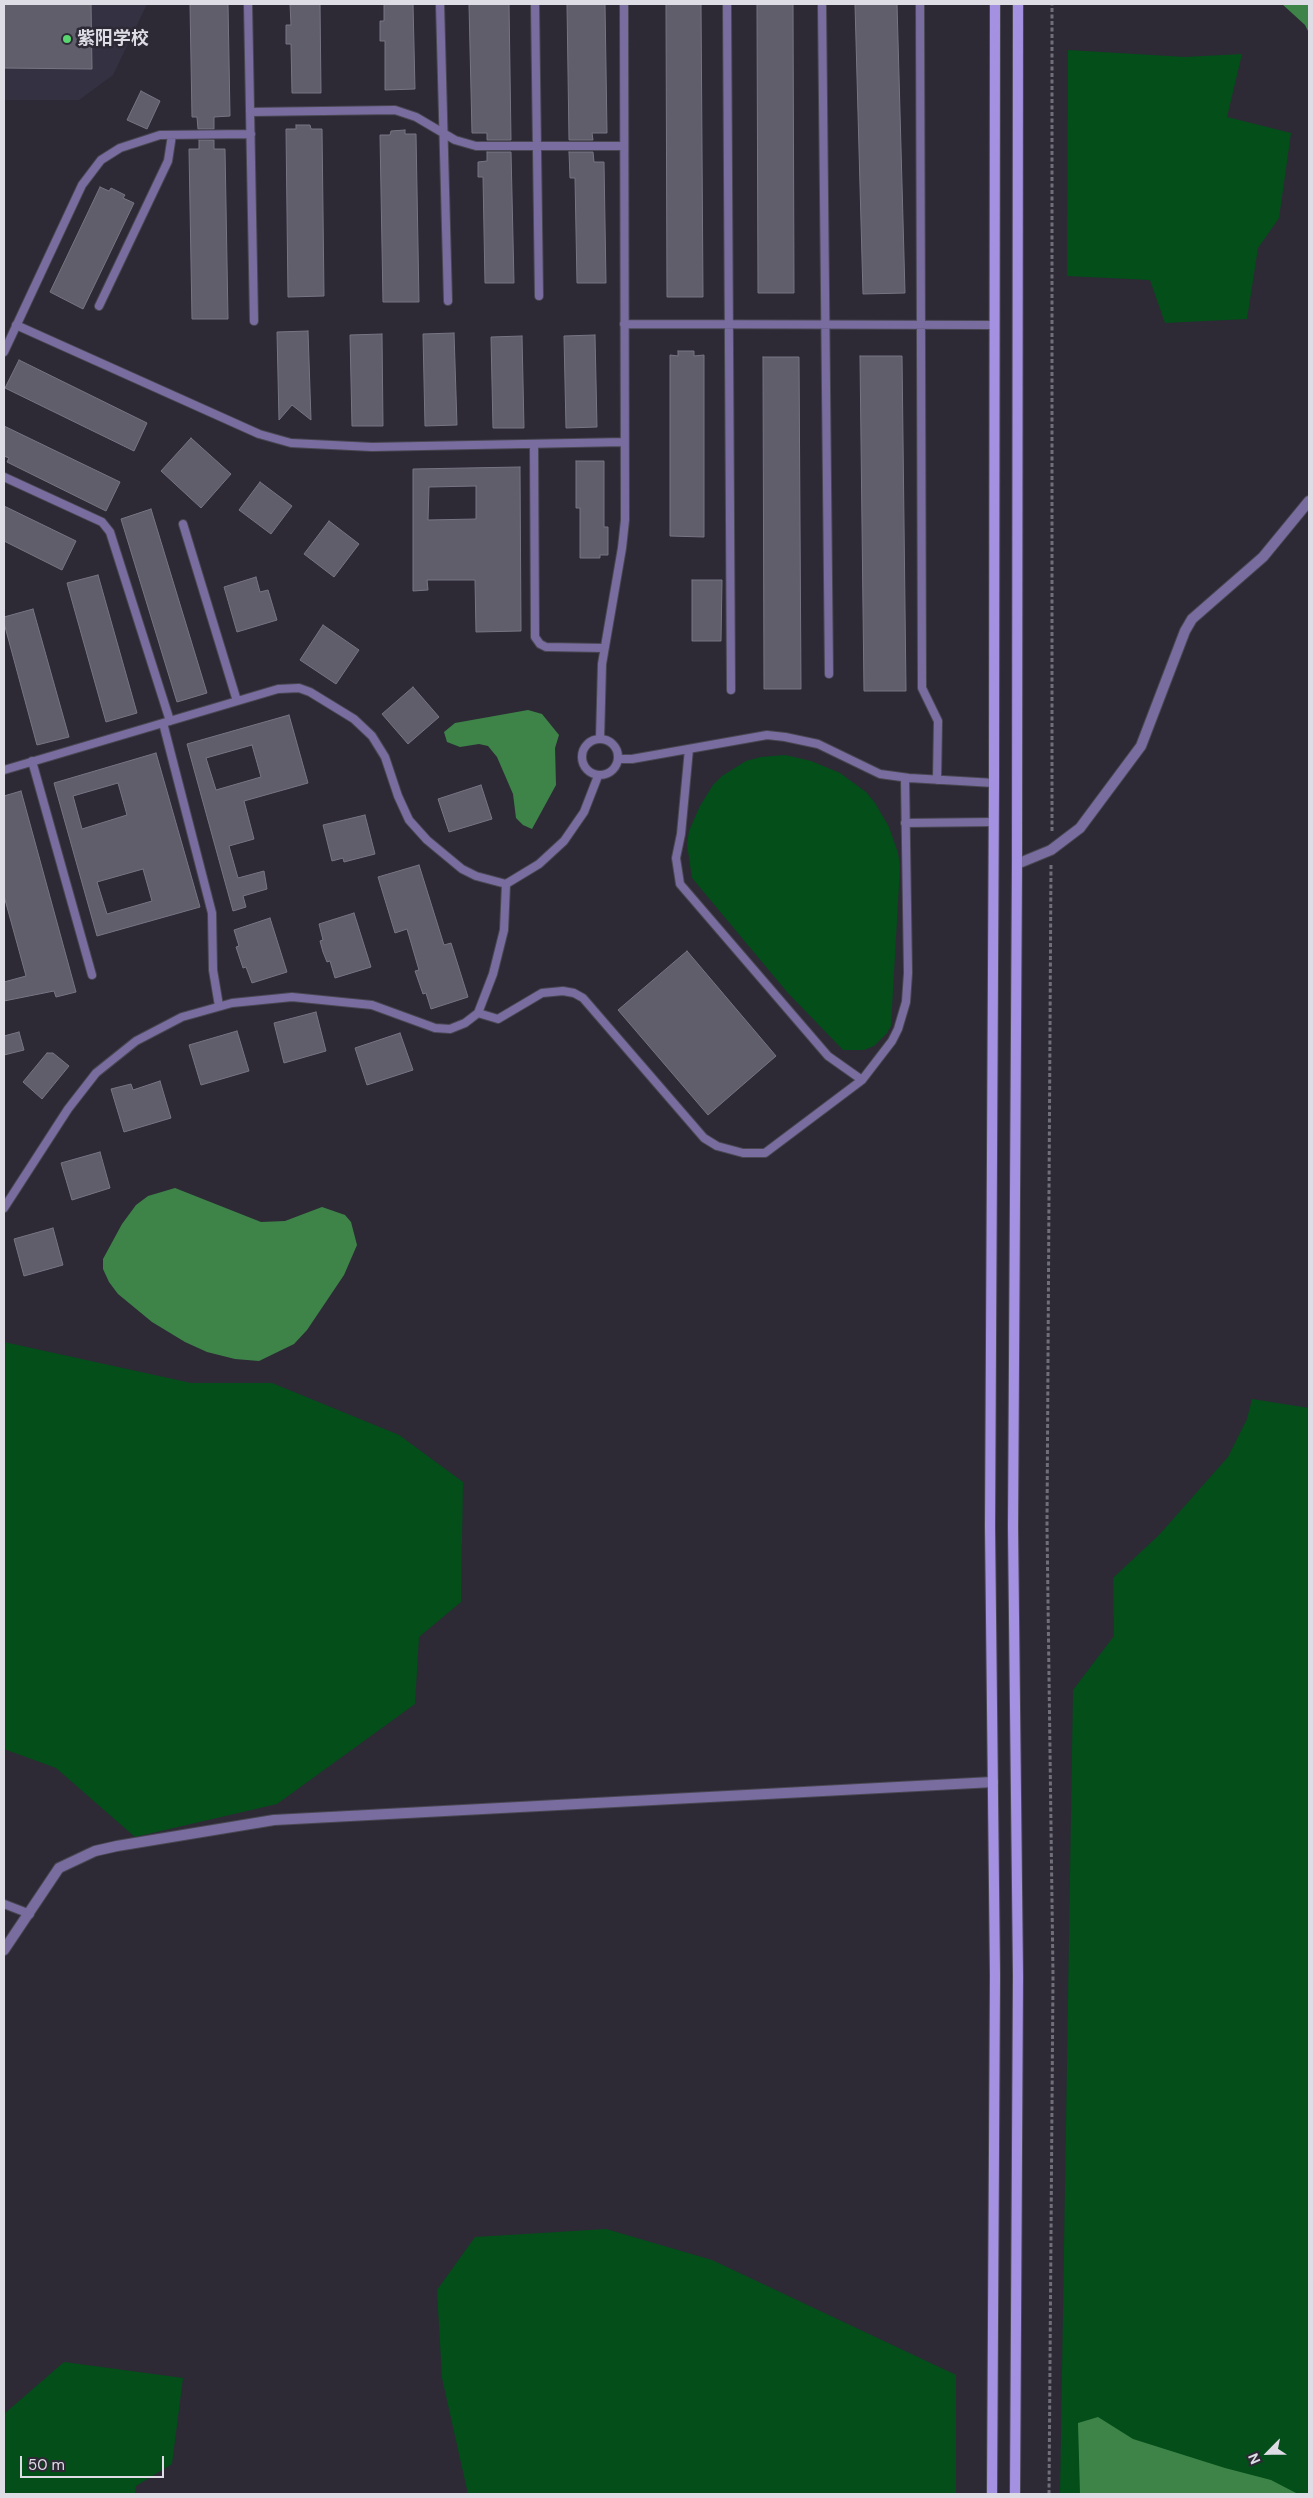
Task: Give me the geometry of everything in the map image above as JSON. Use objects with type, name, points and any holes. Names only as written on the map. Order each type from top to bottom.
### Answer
[{"type":"main road","points":[[992,2494],[995,1976],[990,1526],[994,822],[995,4]]},
{"type":"main road","points":[[1015,2494],[1018,1976],[1013,1526],[1017,864],[1018,4]]},
{"type":"street","points":[[1017,864],[1051,850],[1080,828],[1134,758],[1141,746],[1185,631],[1192,619],[1263,557],[1309,501]]},
{"type":"street","points":[[4,1950],[60,1868],[95,1852],[274,1820],[993,1782]]},
{"type":"lane","points":[[248,4],[254,321]]},
{"type":"lane","points":[[440,4],[448,301]]},
{"type":"lane","points":[[535,4],[538,296]]},
{"type":"lane","points":[[600,739],[600,693],[604,648],[622,548],[625,520],[624,4]]},
{"type":"lane","points":[[727,4],[731,690]]},
{"type":"lane","points":[[822,4],[829,674]]},
{"type":"lane","points":[[920,4],[922,688],[938,721],[937,780]]},
{"type":"lane","points":[[250,112],[395,110],[416,117],[443,134],[476,146],[624,146]]},
{"type":"lane","points":[[4,352],[82,185],[93,167],[110,153],[120,148],[160,136],[251,134]]},
{"type":"lane","points":[[99,306],[168,161],[172,136]]},
{"type":"lane","points":[[624,324],[994,325]]},
{"type":"lane","points":[[16,325],[274,439],[308,445],[372,447],[624,442]]},
{"type":"lane","points":[[534,444],[535,637],[540,644],[546,647],[604,648]]},
{"type":"lane","points":[[4,478],[102,522],[110,532],[166,722],[212,913],[213,970],[218,1006]]},
{"type":"lane","points":[[183,524],[236,701]]},
{"type":"lane","points":[[4,770],[278,688],[299,688],[310,692],[364,727],[380,746],[398,796],[410,820],[426,840],[462,869],[476,876],[506,884],[540,864],[564,841],[584,812],[598,776]]},
{"type":"lane","points":[[618,759],[767,735],[818,744],[880,774],[905,778],[994,783]]},
{"type":"lane","points":[[600,739],[614,745],[618,759],[612,772],[598,776],[590,774],[585,768],[582,754],[588,743],[600,739]]},
{"type":"lane","points":[[689,749],[681,834],[676,858],[680,884],[828,1056],[862,1080]]},
{"type":"lane","points":[[32,761],[92,975]]},
{"type":"lane","points":[[478,1013],[498,1019],[532,997],[553,990],[563,990],[583,998],[704,1138],[717,1146],[743,1153],[765,1153],[862,1080],[892,1041],[906,1002],[908,973],[905,778]]},
{"type":"lane","points":[[906,823],[994,822]]},
{"type":"lane","points":[[4,1208],[68,1109],[96,1073],[115,1056],[158,1028],[182,1017],[218,1006],[262,998],[323,999],[372,1005],[434,1028],[458,1027],[478,1013],[500,952],[505,915],[506,884]]},
{"type":"lane","points":[[4,1904],[30,1914]]},
{"type":"path","points":[[1049,2494],[1053,1976],[1047,1526],[1051,850],[1052,4]]},
{"type":"shaded area","name":"紫阳学校","points":[[4,4],[147,4],[113,75],[79,100],[4,100]]},
{"type":"shaded area","points":[[1282,4],[1309,4],[1309,33],[1305,25]]},
{"type":"shaded area","points":[[1068,50],[1185,57],[1242,54],[1227,117],[1291,133],[1279,218],[1258,248],[1247,319],[1165,323],[1150,280],[1067,276]]},
{"type":"shaded area","points":[[528,710],[542,714],[559,735],[555,748],[556,785],[532,829],[523,825],[516,818],[513,794],[497,757],[488,746],[479,744],[460,747],[447,742],[444,732],[455,723]]},
{"type":"shaded area","points":[[785,755],[811,761],[840,773],[866,792],[889,827],[898,853],[900,867],[891,1026],[874,1046],[864,1050],[843,1050],[787,992],[692,878],[687,844],[689,831],[700,806],[713,785],[722,776],[746,761],[761,757]]},
{"type":"shaded area","points":[[175,1188],[261,1222],[285,1221],[322,1207],[345,1215],[351,1222],[357,1245],[344,1275],[307,1330],[294,1344],[259,1361],[235,1359],[207,1352],[185,1342],[152,1322],[118,1294],[109,1282],[103,1269],[103,1259],[122,1224],[136,1205],[148,1196]]},
{"type":"shaded area","points":[[4,1342],[191,1383],[272,1383],[399,1435],[463,1482],[461,1602],[419,1637],[415,1704],[277,1804],[135,1837],[56,1768],[4,1749]]},
{"type":"shaded area","points":[[1252,1399],[1309,1408],[1309,2494],[1060,2494],[1073,1690],[1114,1636],[1113,1578],[1159,1535],[1228,1457],[1247,1419]]},
{"type":"shaded area","points":[[606,2229],[712,2260],[956,2375],[956,2494],[468,2494],[442,2378],[437,2290],[475,2237]]},
{"type":"shaded area","points":[[64,2362],[183,2378],[172,2464],[136,2486],[135,2494],[4,2494],[4,2414]]},
{"type":"shaded area","points":[[1098,2417],[1133,2439],[1225,2468],[1271,2480],[1298,2494],[1080,2494],[1078,2423]]},
{"type":"building","points":[[4,4],[91,4],[92,69],[4,68]]},
{"type":"building","points":[[190,4],[228,4],[230,116],[214,117],[214,129],[198,129],[197,117],[192,117]]},
{"type":"building","points":[[290,4],[320,4],[321,93],[292,93],[291,44],[286,44],[286,25],[291,25]]},
{"type":"building","points":[[384,4],[413,4],[415,89],[385,90],[385,41],[380,41],[380,21],[384,21]]},
{"type":"building","points":[[469,4],[509,4],[511,140],[487,140],[487,133],[472,133]]},
{"type":"building","points":[[567,4],[605,4],[607,133],[592,133],[593,140],[569,140]]},
{"type":"building","points":[[666,4],[701,4],[703,297],[667,297]]},
{"type":"building","points":[[757,4],[793,4],[794,293],[758,293]]},
{"type":"building","points":[[855,4],[897,4],[905,293],[863,294]]},
{"type":"building","points":[[141,91],[160,101],[147,129],[127,120]]},
{"type":"building","points":[[296,125],[310,125],[311,129],[322,129],[324,296],[288,297],[286,129],[296,129]]},
{"type":"building","points":[[405,130],[405,134],[416,134],[419,302],[383,302],[380,135],[390,135],[391,131]]},
{"type":"building","points":[[199,140],[214,140],[214,149],[225,149],[228,319],[192,319],[189,149],[199,149]]},
{"type":"building","points":[[487,152],[511,152],[514,283],[485,283],[483,177],[478,177],[478,162],[487,161]]},
{"type":"building","points":[[569,152],[593,152],[594,162],[604,162],[606,283],[577,283],[575,178],[570,178]]},
{"type":"building","points":[[100,187],[109,191],[111,188],[125,195],[123,198],[134,203],[83,309],[50,292]]},
{"type":"building","points":[[308,331],[311,420],[292,405],[279,420],[277,332]]},
{"type":"building","points":[[454,333],[457,425],[425,426],[423,334]]},
{"type":"building","points":[[382,334],[383,426],[352,426],[350,335]]},
{"type":"building","points":[[595,335],[597,427],[566,428],[564,336]]},
{"type":"building","points":[[522,336],[524,428],[493,428],[491,337]]},
{"type":"building","points":[[678,351],[694,351],[694,356],[704,355],[704,537],[670,536],[670,355],[678,356]]},
{"type":"building","points":[[860,356],[902,356],[906,691],[864,691]]},
{"type":"building","points":[[763,357],[799,357],[801,689],[764,689]]},
{"type":"building","points":[[19,360],[147,423],[134,451],[5,388]]},
{"type":"building","points":[[4,426],[120,482],[106,511],[7,462],[9,458],[4,456]]},
{"type":"building","points":[[191,438],[231,474],[201,508],[161,471]]},
{"type":"building","points":[[576,461],[604,461],[604,527],[608,527],[608,555],[600,555],[600,558],[580,558],[580,508],[576,508]]},
{"type":"building","points":[[520,467],[521,631],[476,632],[475,580],[427,580],[428,590],[413,591],[413,469]],"holes":[[[476,486],[476,519],[428,520],[429,487]]]},
{"type":"building","points":[[260,482],[292,506],[271,534],[239,510]]},
{"type":"building","points":[[4,506],[76,541],[62,570],[4,541]]},
{"type":"building","points":[[151,509],[207,693],[177,702],[121,519]]},
{"type":"building","points":[[329,521],[359,544],[334,577],[304,554]]},
{"type":"building","points":[[98,575],[137,713],[106,722],[67,583]]},
{"type":"building","points":[[256,577],[260,592],[268,590],[277,620],[237,632],[224,587]]},
{"type":"building","points":[[692,580],[722,580],[721,641],[692,641]]},
{"type":"building","points":[[33,609],[69,737],[37,745],[4,623],[4,617]]},
{"type":"building","points":[[323,625],[359,650],[336,684],[300,660]]},
{"type":"building","points":[[413,687],[439,717],[408,744],[382,714]]},
{"type":"building","points":[[289,715],[308,783],[244,801],[254,839],[229,846],[238,878],[264,871],[267,889],[243,896],[246,907],[233,911],[187,744]],"holes":[[[252,745],[261,777],[216,790],[206,758]]]},
{"type":"building","points":[[156,753],[200,907],[97,936],[54,783]],"holes":[[[118,783],[127,815],[82,829],[73,796]],[[143,869],[152,901],[107,914],[97,882]]]},
{"type":"building","points":[[481,785],[492,819],[449,832],[438,799]]},
{"type":"building","points":[[21,791],[76,992],[56,997],[54,991],[4,1001],[4,982],[26,976],[4,896],[4,796]]},
{"type":"building","points":[[365,815],[375,854],[344,862],[343,858],[332,861],[323,825]]},
{"type":"building","points":[[419,865],[444,945],[451,943],[468,997],[431,1009],[426,993],[423,994],[415,971],[419,970],[407,929],[395,933],[378,877]]},
{"type":"building","points":[[354,913],[371,967],[335,978],[330,961],[327,962],[323,952],[320,941],[323,940],[319,924]]},
{"type":"building","points":[[270,918],[287,972],[252,983],[246,967],[243,968],[236,947],[239,946],[234,930]]},
{"type":"building","points":[[687,951],[776,1056],[708,1115],[618,1010]]},
{"type":"building","points":[[316,1012],[326,1051],[284,1063],[274,1023]]},
{"type":"building","points":[[237,1031],[249,1071],[201,1085],[189,1045]]},
{"type":"building","points":[[19,1032],[24,1050],[4,1055],[4,1036]]},
{"type":"building","points":[[400,1033],[413,1070],[367,1085],[355,1048]]},
{"type":"building","points":[[47,1053],[53,1053],[69,1066],[42,1099],[23,1082]]},
{"type":"building","points":[[160,1081],[171,1118],[124,1132],[111,1089],[131,1084],[133,1090]]},
{"type":"building","points":[[100,1152],[110,1188],[72,1200],[61,1163]]},
{"type":"building","points":[[53,1228],[63,1265],[24,1276],[14,1239]]},
{"type":"place","name":"紫阳学校","points":[[67,39]]}]
